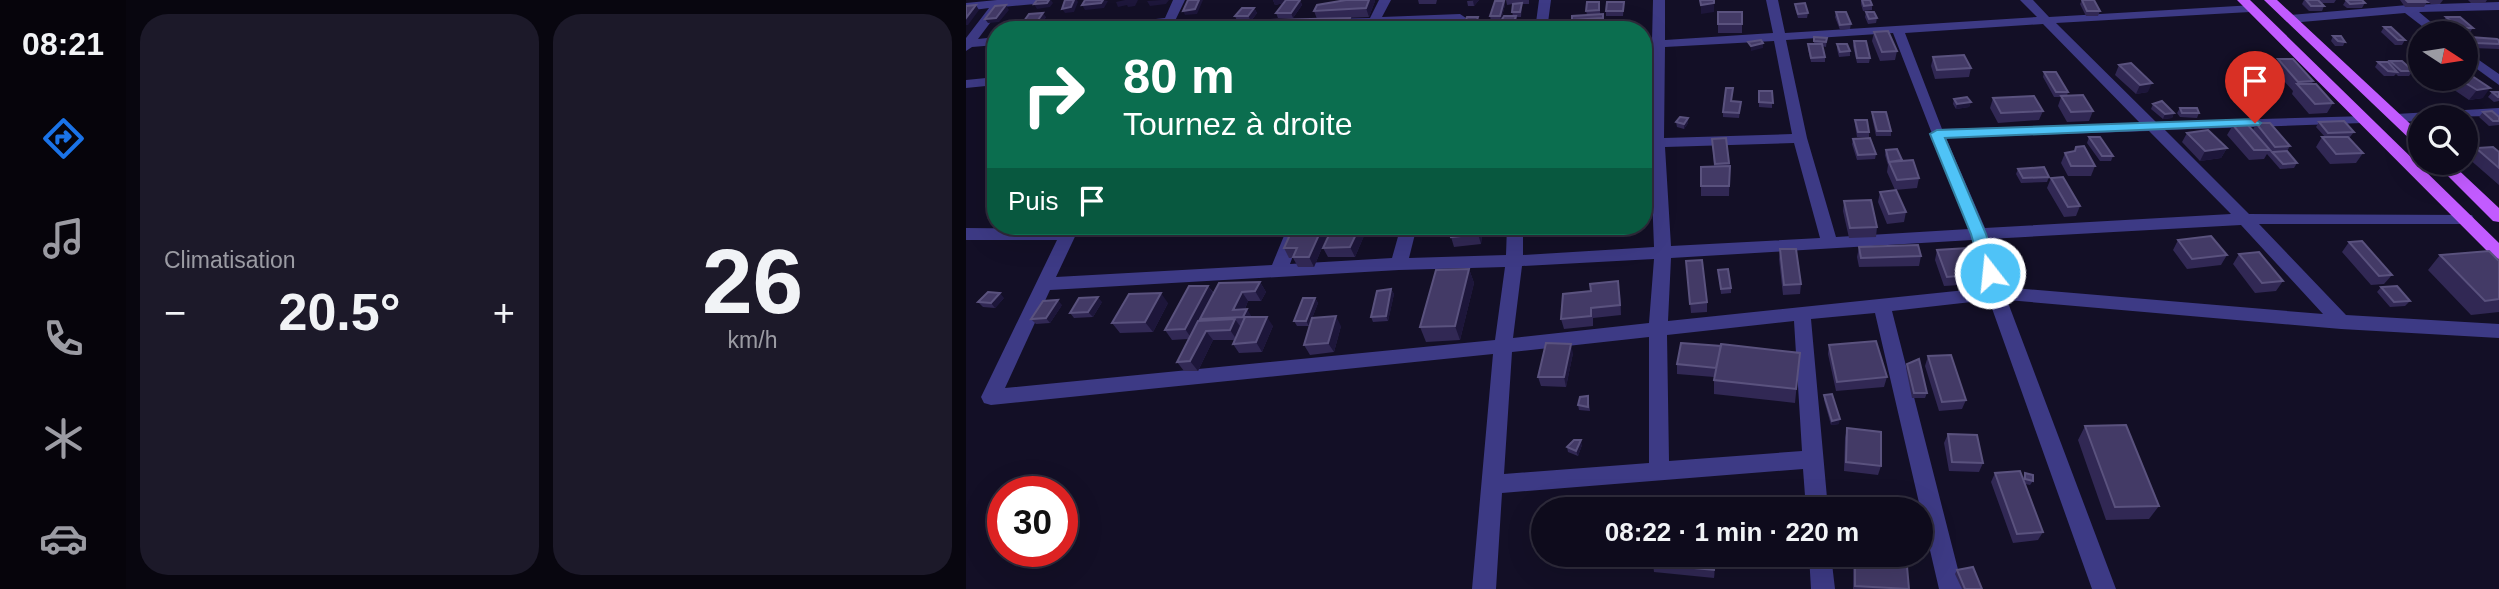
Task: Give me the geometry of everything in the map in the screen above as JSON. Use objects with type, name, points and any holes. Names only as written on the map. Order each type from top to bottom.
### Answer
[{"type":"main road","points":[[2270,0],[2408,130]]},
{"type":"main road","points":[[2247,4],[2499,253]]},
{"type":"main road","points":[[2455,175],[2497,213]]},
{"type":"street","points":[[966,6],[1035,0]]},
{"type":"street","points":[[1168,21],[1179,0]]},
{"type":"street","points":[[1374,21],[1385,0]]},
{"type":"street","points":[[1542,21],[1545,0]]},
{"type":"street","points":[[1652,38],[1659,0]]},
{"type":"street","points":[[1772,0],[1800,138],[1829,242]]},
{"type":"street","points":[[2026,0],[2150,127],[2245,219],[2341,322]]},
{"type":"street","points":[[967,45],[1000,2]]},
{"type":"street","points":[[1652,44],[2046,21],[2247,4]]},
{"type":"street","points":[[2290,19],[2408,9],[2499,6]]},
{"type":"street","points":[[2408,9],[2423,21]]},
{"type":"street","points":[[1431,21],[1460,19]]},
{"type":"street","points":[[1898,30],[1937,134],[1979,234],[1995,293],[2104,589]]},
{"type":"street","points":[[967,45],[987,42]]},
{"type":"street","points":[[1652,60],[1657,143],[1652,168]]},
{"type":"street","points":[[2478,64],[2499,81]]},
{"type":"street","points":[[966,84],[987,82]]},
{"type":"street","points":[[2396,118],[2499,112]]},
{"type":"street","points":[[1937,134],[2361,119]]},
{"type":"street","points":[[1657,143],[1800,138]]},
{"type":"street","points":[[1652,180],[1663,251],[1658,330],[1658,471]]},
{"type":"street","points":[[1044,284],[1399,264],[1514,261],[2245,219],[2466,219]]},
{"type":"street","points":[[966,234],[987,233]]},
{"type":"street","points":[[1068,235],[991,397],[1995,293],[2341,322],[2499,331]]},
{"type":"street","points":[[1278,272],[1292,235]]},
{"type":"street","points":[[1399,264],[1407,235]]},
{"type":"street","points":[[1484,589],[1515,235]]},
{"type":"street","points":[[1882,305],[1951,589]]},
{"type":"street","points":[[1802,314],[1816,497]]},
{"type":"street","points":[[1494,484],[1814,459]]},
{"type":"street","points":[[1821,567],[1823,589]]},
{"type":"building","points":[[1037,0],[1049,0],[1047,3],[1034,4]]},
{"type":"building","points":[[1065,0],[1074,0],[1071,7],[1062,9]]},
{"type":"building","points":[[1085,0],[1103,0],[1101,3],[1082,5]]},
{"type":"building","points":[[1188,0],[1199,0],[1195,9],[1183,11]]},
{"type":"building","points":[[1286,0],[1300,0],[1291,13],[1276,13]]},
{"type":"building","points":[[1346,0],[1369,0],[1366,8],[1314,11],[1317,5]]},
{"type":"building","points":[[1700,0],[1714,0],[1714,3],[1701,5]]},
{"type":"building","points":[[1862,0],[1870,0],[1872,5],[1864,6]]},
{"type":"building","points":[[2082,0],[2094,0],[2100,11],[2087,11]]},
{"type":"building","points":[[2306,0],[2318,0],[2324,6],[2311,6]]},
{"type":"building","points":[[2346,0],[2362,0],[2365,3],[2350,4]]},
{"type":"building","points":[[2406,0],[2424,0],[2427,2],[2408,2]]},
{"type":"building","points":[[1495,1],[1504,1],[1500,16],[1490,16]]},
{"type":"building","points":[[1587,2],[1599,2],[1599,10],[1586,11]]},
{"type":"building","points":[[1607,2],[1624,2],[1623,11],[1606,11]]},
{"type":"building","points":[[1522,3],[1520,12],[1512,12],[1513,4]]},
{"type":"building","points":[[1805,3],[1808,13],[1798,14],[1795,4]]},
{"type":"building","points":[[976,5],[966,18],[966,6]]},
{"type":"building","points":[[1006,5],[996,18],[985,19],[995,6]]},
{"type":"building","points":[[1242,8],[1254,8],[1248,16],[1235,16]]},
{"type":"building","points":[[1718,12],[1742,12],[1742,24],[1718,24]]},
{"type":"building","points":[[1836,12],[1846,12],[1851,24],[1840,25]]},
{"type":"building","points":[[1866,12],[1874,12],[1877,18],[1869,19]]},
{"type":"building","points":[[1043,13],[1038,20],[1024,21],[1029,14]]},
{"type":"building","points":[[1603,14],[1603,18],[1572,20],[1572,16]]},
{"type":"building","points":[[1504,16],[1516,16],[1514,21],[1501,21]]},
{"type":"building","points":[[1467,17],[1478,17],[1477,21],[1465,21]]},
{"type":"building","points":[[2446,17],[2460,17],[2465,21],[2451,21]]},
{"type":"building","points":[[1350,18],[1349,21],[1267,20]]},
{"type":"building","points":[[2384,27],[2391,27],[2405,40],[2398,40]]},
{"type":"building","points":[[1888,31],[1897,51],[1882,52],[1874,32]]},
{"type":"building","points":[[2333,36],[2341,36],[2345,42],[2338,41]]},
{"type":"building","points":[[1814,37],[1827,38],[1826,42],[1814,41]]},
{"type":"building","points":[[2478,38],[2497,39],[2499,44],[2478,43]]},
{"type":"building","points":[[1761,40],[1763,43],[1751,46],[1748,42]]},
{"type":"building","points":[[1854,41],[1866,41],[1870,58],[1857,58]]},
{"type":"building","points":[[1808,44],[1822,44],[1825,57],[1811,58]]},
{"type":"building","points":[[1837,44],[1847,44],[1850,51],[1840,52]]},
{"type":"building","points":[[1964,55],[1971,68],[1937,70],[1933,57]]},
{"type":"building","points":[[2278,59],[2293,59],[2313,81],[2298,82]]},
{"type":"building","points":[[2390,61],[2402,61],[2408,66],[2408,71],[2401,71]]},
{"type":"building","points":[[2378,62],[2388,62],[2397,72],[2388,71]]},
{"type":"building","points":[[2131,63],[2152,83],[2140,85],[2119,65]]},
{"type":"building","points":[[2044,72],[2056,72],[2068,92],[2056,92]]},
{"type":"building","points":[[2478,80],[2490,88],[2478,90]]},
{"type":"building","points":[[2297,84],[2316,84],[2333,103],[2315,104]]},
{"type":"building","points":[[1726,88],[1733,88],[1731,101],[1741,102],[1739,113],[1723,112]]},
{"type":"building","points":[[1759,91],[1772,91],[1773,103],[1759,102]]},
{"type":"building","points":[[2083,95],[2093,111],[2071,112],[2061,96]]},
{"type":"building","points":[[2034,96],[2043,111],[2001,113],[1993,98]]},
{"type":"building","points":[[1967,97],[1971,102],[1957,104],[1954,99]]},
{"type":"building","points":[[2162,101],[2174,113],[2165,114],[2153,104]]},
{"type":"building","points":[[2180,108],[2197,108],[2199,113],[2182,113]]},
{"type":"building","points":[[2492,111],[2499,117],[2499,121],[2493,121],[2483,112]]},
{"type":"building","points":[[1872,112],[1886,112],[1891,131],[1877,131]]},
{"type":"building","points":[[1680,117],[1688,118],[1684,124],[1676,122]]},
{"type":"building","points":[[1855,120],[1867,120],[1869,132],[1858,132]]},
{"type":"building","points":[[2344,121],[2354,132],[2328,133],[2319,122]]},
{"type":"building","points":[[2256,123],[2270,123],[2290,146],[2275,147]]},
{"type":"building","points":[[2247,124],[2270,150],[2254,150],[2233,125]]},
{"type":"building","points":[[2208,130],[2227,148],[2205,151],[2187,133]]},
{"type":"building","points":[[2089,137],[2100,137],[2113,156],[2102,156]]},
{"type":"building","points":[[2322,137],[2348,137],[2363,153],[2336,154]]},
{"type":"building","points":[[1726,138],[1729,163],[1715,164],[1712,139]]},
{"type":"building","points":[[1870,138],[1876,154],[1858,155],[1853,139]]},
{"type":"building","points":[[2084,146],[2095,166],[2071,166],[2065,153]]},
{"type":"building","points":[[2493,147],[2499,152],[2499,168],[2478,150]]},
{"type":"building","points":[[1897,149],[1902,160],[1889,162],[1886,150]]},
{"type":"building","points":[[2287,151],[2297,163],[2283,164],[2272,152]]},
{"type":"building","points":[[1913,160],[1919,178],[1897,180],[1889,162]]},
{"type":"building","points":[[1730,166],[1729,186],[1701,186],[1701,167]]},
{"type":"building","points":[[2044,167],[2049,177],[2023,178],[2018,169]]},
{"type":"building","points":[[2063,177],[2080,206],[2068,207],[2051,178]]},
{"type":"building","points":[[1896,190],[1906,212],[1889,214],[1880,192]]},
{"type":"building","points":[[1871,200],[1877,227],[1850,228],[1844,201]]},
{"type":"building","points":[[1290,235],[1319,235],[1309,257],[1293,257],[1297,248],[1284,248]]},
{"type":"building","points":[[1329,235],[1356,235],[1350,247],[1323,248]]},
{"type":"building","points":[[2211,236],[2227,255],[2192,259],[2178,240]]},
{"type":"building","points":[[2362,241],[2392,275],[2379,276],[2349,242]]},
{"type":"building","points":[[1918,245],[1921,256],[1861,258],[1859,247]]},
{"type":"building","points":[[1968,248],[1980,274],[1947,277],[1937,250]]},
{"type":"building","points":[[1780,249],[1796,249],[1801,284],[1784,285]]},
{"type":"building","points":[[2489,251],[2499,261],[2499,299],[2485,301],[2440,255]]},
{"type":"building","points":[[2259,252],[2283,281],[2262,283],[2239,254]]},
{"type":"building","points":[[1702,260],[1707,302],[1690,304],[1686,261]]},
{"type":"building","points":[[1469,269],[1455,326],[1420,327],[1436,270]]},
{"type":"building","points":[[1728,269],[1731,288],[1721,289],[1718,270]]},
{"type":"building","points":[[1618,281],[1620,305],[1591,308],[1591,316],[1561,319],[1563,294],[1591,291],[1590,284]]},
{"type":"building","points":[[1260,282],[1255,291],[1242,292],[1233,310],[1247,309],[1243,317],[1200,319],[1219,283]]},
{"type":"building","points":[[1189,286],[1208,286],[1185,329],[1165,330]]},
{"type":"building","points":[[2397,286],[2410,301],[2394,302],[2381,287]]},
{"type":"building","points":[[1391,289],[1386,316],[1371,317],[1377,291]]},
{"type":"building","points":[[988,292],[1000,293],[991,303],[978,302]]},
{"type":"building","points":[[1161,293],[1145,322],[1112,323],[1129,294]]},
{"type":"building","points":[[1098,297],[1088,312],[1070,313],[1079,298]]},
{"type":"building","points":[[1303,298],[1315,298],[1306,321],[1294,321]]},
{"type":"building","points":[[1058,300],[1046,318],[1031,319],[1043,301]]},
{"type":"building","points":[[1336,316],[1328,343],[1304,345],[1312,318]]},
{"type":"building","points":[[1245,317],[1267,317],[1256,342],[1233,344]]},
{"type":"building","points":[[1235,319],[1230,330],[1206,331],[1190,361],[1177,362],[1198,321]]},
{"type":"building","points":[[1876,341],[1887,377],[1837,382],[1829,345]]},
{"type":"building","points":[[1546,343],[1571,344],[1564,377],[1538,377]]},
{"type":"building","points":[[1681,343],[1721,346],[1716,368],[1677,364]]},
{"type":"building","points":[[1721,344],[1800,353],[1796,389],[1714,380]]},
{"type":"building","points":[[1951,355],[1966,400],[1942,402],[1928,356]]},
{"type":"building","points":[[1919,359],[1927,393],[1914,393],[1907,364]]},
{"type":"building","points":[[1832,394],[1840,419],[1832,421],[1824,395]]},
{"type":"building","points":[[1588,396],[1588,407],[1578,405],[1580,397]]},
{"type":"building","points":[[2126,425],[2159,506],[2115,507],[2085,426]]},
{"type":"building","points":[[1847,428],[1881,432],[1881,466],[1846,462]]},
{"type":"building","points":[[1948,434],[1977,435],[1983,463],[1952,462]]},
{"type":"building","points":[[1574,440],[1581,440],[1576,451],[1567,447]]},
{"type":"building","points":[[2020,471],[2043,532],[2017,534],[1995,473]]},
{"type":"building","points":[[2025,473],[2033,475],[2033,481],[2025,479]]},
{"type":"building","points":[[1684,567],[1714,567],[1714,570]]},
{"type":"building","points":[[1855,567],[1907,567],[1909,589],[1855,586]]},
{"type":"building","points":[[1973,567],[1982,589],[1965,589],[1957,570]]},
{"type":"route","points":[[1990,273],[1979,234],[1937,134],[2255,123]]}]
